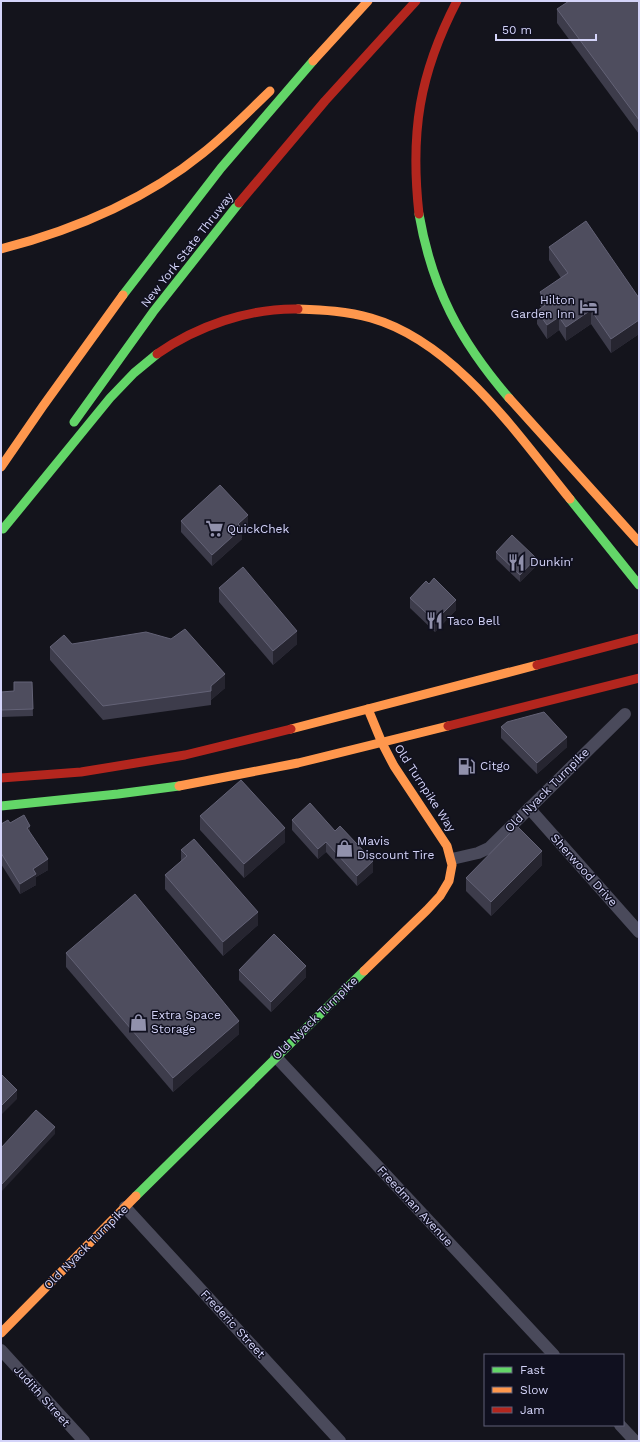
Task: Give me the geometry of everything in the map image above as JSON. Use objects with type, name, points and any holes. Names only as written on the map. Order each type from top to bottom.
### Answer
[{"type":"main road","name":"New York State Thruway","points":[[69,430],[162,300],[231,212],[326,100],[416,1]]},
{"type":"main road","points":[[457,1],[440,37],[426,73],[416,125],[417,195],[420,219],[431,267],[449,311],[473,354],[504,392],[639,542]]},
{"type":"main road","name":"New York State Thruway","points":[[1,467],[84,347],[174,228],[268,113],[367,2]]},
{"type":"main road","points":[[292,72],[367,2]]},
{"type":"main road","points":[[1,249],[46,237],[85,223],[151,190],[208,149],[274,88]]},
{"type":"main road","points":[[2,530],[120,387],[144,365],[162,352],[197,331],[220,321],[258,312],[282,309],[305,308],[330,310],[375,319],[398,328],[418,339],[455,366],[497,410],[639,585]]},
{"type":"main road","points":[[2,530],[53,453]]},
{"type":"main road","points":[[1,778],[81,772],[162,759],[231,744],[639,638]]},
{"type":"main road","points":[[1,806],[109,795],[234,777],[382,743],[639,678]]},
{"type":"main road","name":"Old Turnpike Way","points":[[368,709],[382,743],[394,766],[444,840],[452,859]]},
{"type":"main road","name":"Old Nyack Turnpike","points":[[1,1333],[125,1207],[434,902],[447,886],[450,878],[452,859]]},
{"type":"street","name":"Old Nyack Turnpike","points":[[452,859],[478,853],[489,848],[625,714]]},
{"type":"street","name":"Sherwood Drive","points":[[528,808],[639,932]]},
{"type":"street","name":"Freedman Avenue","points":[[276,1057],[553,1354]]},
{"type":"street","name":"Frederic Street","points":[[125,1207],[340,1441]]},
{"type":"street","name":"Judith Street","points":[[1,1350],[84,1441]]},
{"type":"street","points":[[621,1426],[635,1441]]},
{"type":"building","points":[[569,1],[639,1],[639,120],[557,9]]},
{"type":"building","points":[[586,221],[639,298],[639,320],[611,339],[591,310],[566,327],[559,317],[547,325],[537,311],[548,303],[540,292],[568,273],[549,247]]},
{"type":"building","name":"QuickChek","points":[[220,485],[248,515],[238,524],[242,528],[212,555],[181,521]]},
{"type":"building","points":[[512,535],[536,558],[520,575],[496,552]]},
{"type":"building","points":[[243,567],[297,631],[273,651],[219,588]]},
{"type":"building","points":[[434,578],[456,600],[435,621],[410,598],[426,581],[429,584]]},
{"type":"building","points":[[185,629],[225,674],[211,686],[211,691],[103,706],[50,647],[64,635],[72,644],[146,632],[171,639]]},
{"type":"building","points":[[14,682],[32,682],[33,709],[1,710],[1,692],[14,691]]},
{"type":"building","points":[[544,712],[567,737],[537,763],[501,727],[507,722]]},
{"type":"building","points":[[241,780],[285,828],[244,864],[200,816]]},
{"type":"building","points":[[310,803],[335,831],[340,826],[373,861],[357,876],[326,842],[318,849],[292,820]]},
{"type":"building","points":[[24,815],[30,826],[27,828],[48,859],[33,869],[36,874],[20,884],[1,853],[1,824],[8,820],[10,823]]},
{"type":"building","points":[[517,826],[542,851],[491,902],[466,878]]},
{"type":"building","points":[[194,839],[258,912],[223,942],[165,875],[187,856],[181,850]]},
{"type":"building","points":[[135,894],[239,1021],[173,1078],[66,953]]},
{"type":"building","points":[[274,934],[306,966],[271,1002],[239,970]]},
{"type":"building","points":[[1,1074],[17,1090],[1,1106]]},
{"type":"building","points":[[36,1110],[55,1127],[1,1185],[1,1148]]},
{"type":"traffic: fast","points":[[123,295],[221,168],[313,61]]},
{"type":"traffic: fast","points":[[74,422],[153,312],[239,203]]},
{"type":"traffic: fast","points":[[419,214],[432,266],[450,313],[476,356],[509,398]]},
{"type":"traffic: fast","points":[[3,529],[110,398],[134,373],[157,354]]},
{"type":"traffic: fast","points":[[570,499],[639,585]]},
{"type":"traffic: fast","points":[[1,806],[179,786]]},
{"type":"traffic: fast","points":[[136,1196],[364,971]]},
{"type":"traffic: slow","points":[[313,61],[368,1]]},
{"type":"traffic: slow","points":[[1,249],[55,233],[81,223],[107,212],[157,186],[212,146],[270,91]]},
{"type":"traffic: slow","points":[[1,467],[123,295]]},
{"type":"traffic: slow","points":[[298,309],[344,312],[371,318],[401,330],[430,347],[457,369],[506,419],[570,499]]},
{"type":"traffic: slow","points":[[509,398],[639,542]]},
{"type":"traffic: slow","points":[[291,729],[537,665]]},
{"type":"traffic: slow","points":[[364,971],[440,896],[449,881],[452,865],[447,846],[394,766],[382,743],[368,709]]},
{"type":"traffic: slow","points":[[179,786],[298,763],[448,726]]},
{"type":"traffic: slow","points":[[1,1333],[136,1196]]},
{"type":"traffic: jam","points":[[239,203],[325,101],[416,1]]},
{"type":"traffic: jam","points":[[419,214],[416,185],[416,157],[420,104],[434,54],[457,1]]},
{"type":"traffic: jam","points":[[157,354],[206,327],[242,315],[280,309],[298,309]]},
{"type":"traffic: jam","points":[[537,665],[639,638]]},
{"type":"traffic: jam","points":[[448,726],[639,678]]},
{"type":"traffic: jam","points":[[1,778],[81,772],[185,755],[291,729]]},
{"type":"place","name":"Hilton Garden Inn","points":[[588,307]]},
{"type":"place","name":"QuickChek","points":[[214,529]]},
{"type":"place","name":"Dunkin'","points":[[517,562]]},
{"type":"place","name":"Taco Bell","points":[[434,621]]},
{"type":"place","name":"Citgo","points":[[467,766]]},
{"type":"place","name":"Mavis Discount Tire","points":[[344,848]]},
{"type":"place","name":"Extra Space Storage","points":[[138,1022]]}]
